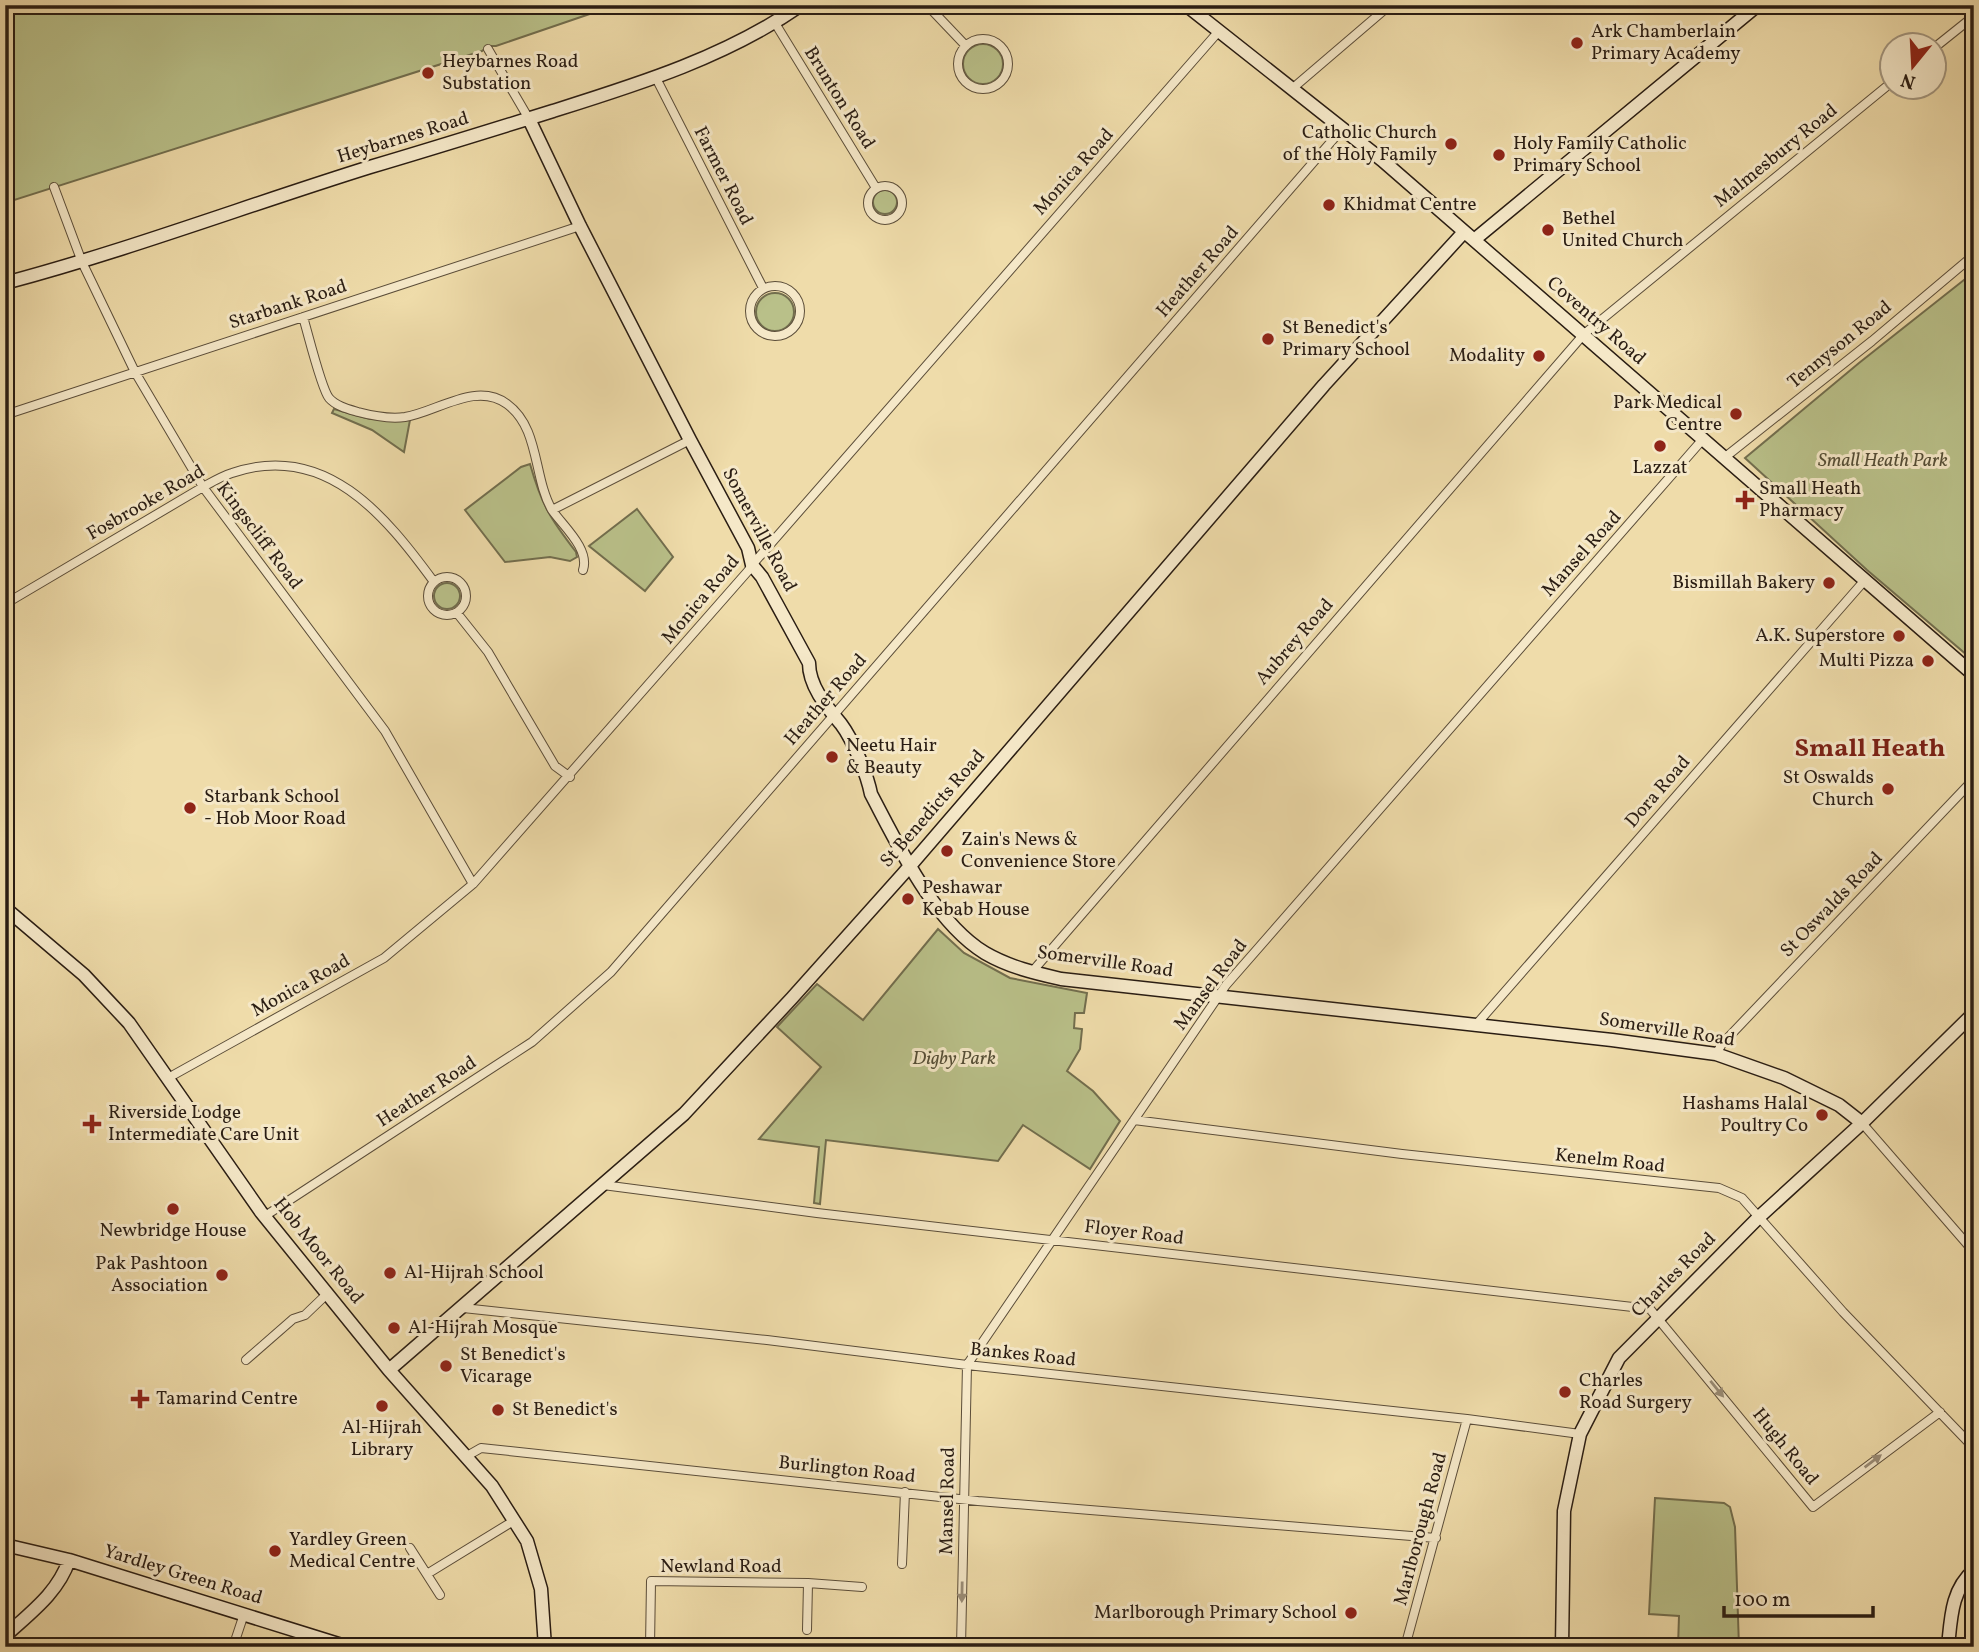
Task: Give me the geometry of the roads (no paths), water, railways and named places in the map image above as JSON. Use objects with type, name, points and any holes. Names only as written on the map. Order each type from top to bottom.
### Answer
[{"type":"street","name":"Heybarnes Road","points":[[5,283],[82,262],[277,196],[656,78],[736,45],[801,5]]},
{"type":"street","points":[[927,5],[966,46]]},
{"type":"street","name":"Coventry Road","points":[[1186,5],[1343,128],[1584,334],[1974,675]]},
{"type":"street","points":[[1293,88],[1390,5]]},
{"type":"street","points":[[1474,240],[1758,5]]},
{"type":"street","points":[[1948,37],[1974,16]]},
{"type":"street","name":"Brunton Road","points":[[775,23],[876,188]]},
{"type":"street","name":"Monica Road","points":[[168,1078],[384,958],[473,884],[1219,30]]},
{"type":"street","points":[[987,39],[999,45],[1008,61],[1006,74],[998,83],[992,87],[979,88],[965,80],[958,67],[960,54],[966,46],[976,40],[987,39]]},
{"type":"street","name":"Somerville Road","points":[[488,49],[529,119],[580,226],[748,548],[752,565],[762,577],[809,663],[808,676],[832,716],[842,725],[869,781],[870,794],[909,866],[938,908],[984,953],[1031,973],[1061,979],[1716,1054],[1784,1078],[1839,1105],[1862,1123],[1974,1252]]},
{"type":"street","name":"Farmer Road","points":[[656,78],[763,288]]},
{"type":"street","name":"Malmesbury Road","points":[[1584,334],[1878,93]]},
{"type":"street","name":"Heather Road","points":[[265,1216],[532,1042],[611,972],[1343,128]]},
{"type":"street","name":"Brunton Road","points":[[888,186],[899,193],[902,205],[897,216],[885,221],[873,216],[869,211],[868,198],[876,188],[888,186]]},
{"type":"street","name":"Kingscliff Road","points":[[54,187],[82,262],[135,372],[203,487],[385,730],[473,884]]},
{"type":"street","name":"Starbank Road","points":[[5,415],[580,226]]},
{"type":"street","name":"St Benedicts Road","points":[[390,1370],[684,1114],[909,866],[1324,385],[1464,232]]},
{"type":"street","name":"Tennyson Road","points":[[1724,458],[1872,341],[1974,255]]},
{"type":"street","points":[[774,285],[784,287],[793,293],[799,302],[797,323],[781,336],[760,332],[749,314],[750,304],[763,288],[774,285]]},
{"type":"street","points":[[303,317],[329,398],[345,408],[402,418],[481,395],[497,398],[508,405],[528,431],[545,499],[583,552],[586,562],[583,570]]},
{"type":"street","name":"Aubrey Road","points":[[1031,973],[1584,334]]},
{"type":"street","name":"Mansel Road","points":[[961,1647],[967,1365],[1218,997],[1703,439]]},
{"type":"street","points":[[552,510],[690,440]]},
{"type":"street","name":"Fosbrooke Road","points":[[5,604],[230,473],[259,466],[282,466],[324,475],[339,482],[369,504],[407,545],[434,582],[428,594],[432,608],[444,615],[457,612],[488,652],[555,766],[570,776]]},
{"type":"street","points":[[434,582],[444,577],[461,582],[466,598],[457,612]]},
{"type":"street","name":"Dora Road","points":[[1475,1026],[1865,580]]},
{"type":"street","name":"St Oswalds Road","points":[[1716,1054],[1722,1044],[1974,779]]},
{"type":"street","name":"Hob Moor Road","points":[[5,908],[84,975],[129,1023],[265,1216],[390,1370],[492,1486],[527,1541],[541,1589],[545,1647]]},
{"type":"street","name":"Charles Road","points":[[1562,1647],[1564,1511],[1580,1433],[1619,1358],[1758,1218],[1862,1123],[1974,1013]]},
{"type":"street","name":"Kenelm Road","points":[[1134,1120],[1402,1154],[1719,1188],[1742,1198],[1974,1448]]},
{"type":"street","name":"Floyer Road","points":[[603,1185],[804,1211],[1650,1309],[1659,1317]]},
{"type":"street","points":[[246,1360],[293,1319],[305,1315],[328,1293]]},
{"type":"street","name":"Bankes Road","points":[[463,1308],[1580,1433]]},
{"type":"street","name":"Hugh Road","points":[[1659,1317],[1813,1507],[1940,1412]]},
{"type":"street","name":"Marlborough Road","points":[[1405,1647],[1467,1419]]},
{"type":"street","name":"Burlington Road","points":[[467,1456],[481,1448],[964,1499],[1436,1538]]},
{"type":"street","points":[[902,1564],[905,1492]]},
{"type":"street","points":[[427,1574],[515,1520]]},
{"type":"street","name":"Yardley Green Road","points":[[5,1545],[69,1560],[348,1647]]},
{"type":"street","points":[[410,1548],[440,1595]]},
{"type":"street","points":[[5,1636],[46,1599],[61,1579],[69,1560]]},
{"type":"street","points":[[1948,1647],[1957,1591],[1965,1577],[1974,1570]]},
{"type":"street","name":"Newland Road","points":[[650,1647],[651,1581],[808,1583],[807,1630]]},
{"type":"street","points":[[808,1583],[862,1587]]},
{"type":"street","points":[[233,1647],[244,1614]]},
{"type":"place","name":"Ark Chamberlain Primary Academy","points":[[1577,43]]},
{"type":"place","name":"Heybarnes Road Substation","points":[[428,73]]},
{"type":"place","name":"Catholic Church of the Holy Family","points":[[1451,144]]},
{"type":"place","name":"Holy Family Catholic Primary School","points":[[1499,155]]},
{"type":"place","name":"Khidmat Centre","points":[[1329,205]]},
{"type":"place","name":"Bethel United Church","points":[[1548,230]]},
{"type":"place","name":"St Benedict's Primary School","points":[[1268,339]]},
{"type":"place","name":"Modality","points":[[1539,356]]},
{"type":"place","name":"Park Medical Centre","points":[[1736,414]]},
{"type":"place","name":"Lazzat","points":[[1660,446]]},
{"type":"place","name":"Small Heath Pharmacy","points":[[1745,500]]},
{"type":"place","name":"Bismillah Bakery","points":[[1829,583]]},
{"type":"place","name":"A.K. Superstore","points":[[1899,636]]},
{"type":"place","name":"Multi Pizza","points":[[1928,661]]},
{"type":"place","name":"Neetu Hair & Beauty","points":[[832,757]]},
{"type":"place","name":"St Oswalds Church","points":[[1888,789]]},
{"type":"place","name":"Starbank School - Hob Moor Road","points":[[190,808]]},
{"type":"place","name":"Zain's News & Convenience Store","points":[[947,851]]},
{"type":"place","name":"Peshawar Kebab House","points":[[908,899]]},
{"type":"place","name":"Hashams Halal Poultry Co","points":[[1822,1115]]},
{"type":"place","name":"Riverside Lodge Intermediate Care Unit","points":[[92,1124]]},
{"type":"place","name":"Newbridge House","points":[[173,1209]]},
{"type":"place","name":"Al-Hijrah School","points":[[390,1273]]},
{"type":"place","name":"Pak Pashtoon Association","points":[[222,1275]]},
{"type":"place","name":"Al-Hijrah Mosque","points":[[394,1328]]},
{"type":"place","name":"St Benedict's Vicarage","points":[[446,1366]]},
{"type":"place","name":"Charles Road Surgery","points":[[1565,1392]]},
{"type":"place","name":"Tamarind Centre","points":[[140,1399]]},
{"type":"place","name":"Al-Hijrah Library","points":[[382,1406]]},
{"type":"place","name":"St Benedict's","points":[[498,1410]]},
{"type":"place","name":"Yardley Green Medical Centre","points":[[275,1551]]},
{"type":"place","name":"Marlborough Primary School","points":[[1351,1613]]},
{"type":"district","name":"Small Heath","points":[[1870,749]]},
{"type":"park label","name":"Small Heath Park","points":[[1883,461]]},
{"type":"park label","name":"Digby Park","points":[[954,1059]]}]
